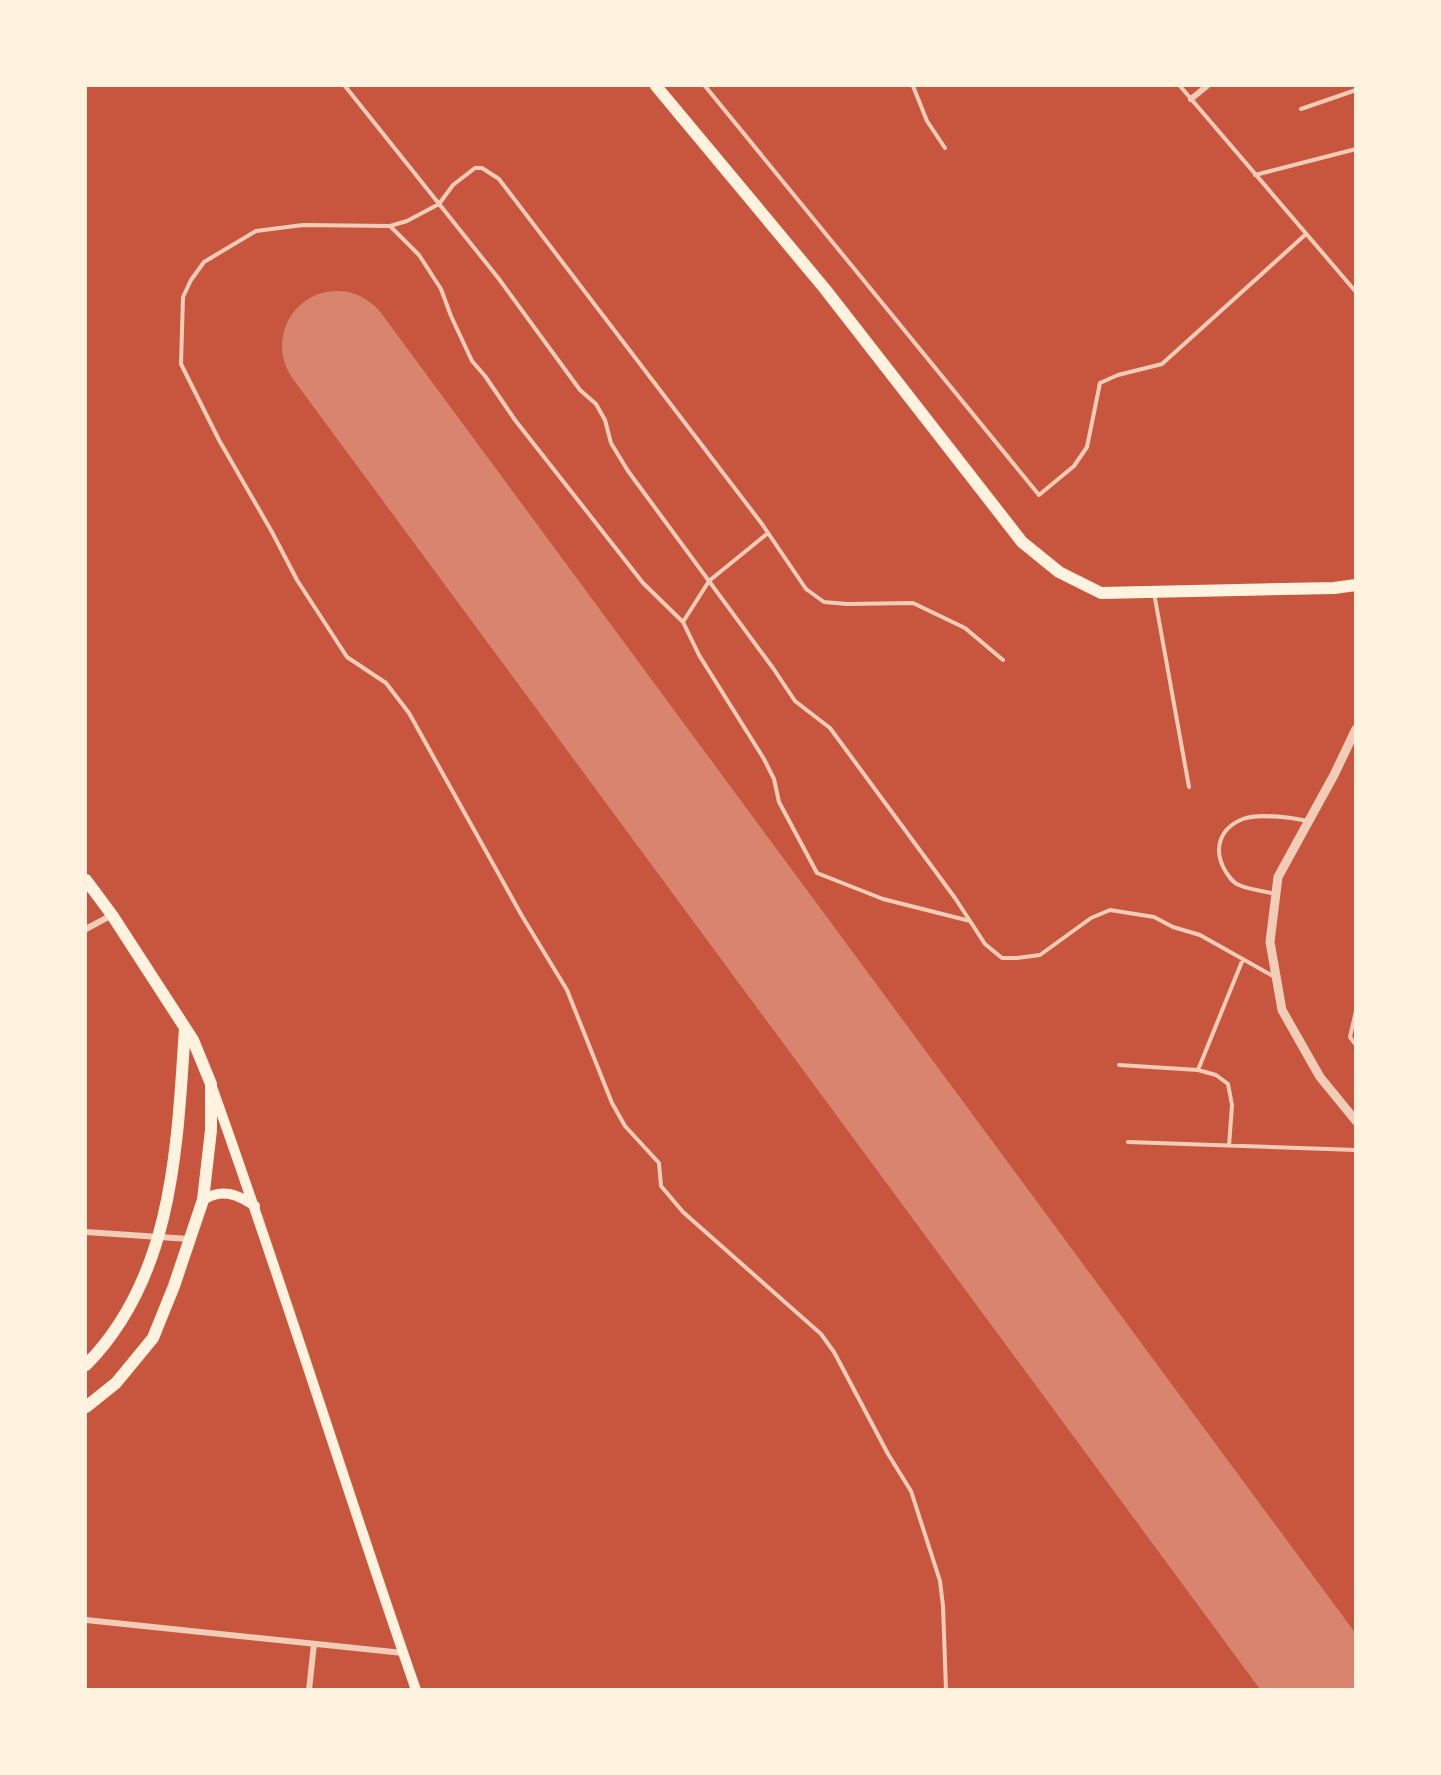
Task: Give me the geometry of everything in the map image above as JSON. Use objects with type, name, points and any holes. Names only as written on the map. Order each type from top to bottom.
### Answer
[{"type":"main road","points":[[656,86],[825,289],[1022,542],[1059,572],[1101,593],[1334,588],[1356,585]]},
{"type":"main road","points":[[86,880],[112,915],[193,1040],[211,1084],[255,1206],[416,1689]]},
{"type":"main road","points":[[86,1365],[120,1324],[159,1237],[170,1191],[175,1156],[185,1028]]},
{"type":"main road","points":[[86,1407],[116,1383],[153,1338],[174,1286],[203,1200],[211,1130],[211,1084]]},
{"type":"main road","points":[[203,1200],[211,1195],[227,1192],[237,1194],[255,1206]]},
{"type":"street","points":[[1191,99],[1207,86]]},
{"type":"street","points":[[1355,1119],[1320,1077],[1282,1010],[1270,942],[1278,877],[1334,775],[1356,729]]},
{"type":"street","points":[[86,929],[112,915]]},
{"type":"street","points":[[86,1232],[190,1240]]},
{"type":"street","points":[[86,1620],[403,1653]]},
{"type":"street","points":[[309,1689],[314,1644]]},
{"type":"lane","points":[[345,86],[499,279],[580,390],[596,404],[605,420],[611,443],[628,471],[795,701],[830,728],[985,944],[1002,958],[1040,955],[1091,918],[1110,910],[1154,917],[1173,927],[1200,936],[1276,978]]},
{"type":"lane","points":[[705,86],[1039,495],[1074,466],[1087,447],[1100,383],[1118,375],[1161,364],[1306,234]]},
{"type":"lane","points":[[913,86],[927,121],[945,148]]},
{"type":"lane","points":[[1180,86],[1356,292]]},
{"type":"lane","points":[[1301,109],[1356,90]]},
{"type":"lane","points":[[1255,175],[1356,149]]},
{"type":"lane","points":[[946,1689],[940,1581],[912,1491],[888,1454],[834,1352],[821,1334],[683,1212],[662,1186],[659,1163],[625,1126],[612,1103],[567,990],[522,916],[409,712],[386,683],[347,657],[297,580],[219,440],[181,364],[183,297],[191,280],[204,262],[255,231],[303,225],[390,226],[407,221],[439,204],[453,185],[475,168],[482,168],[499,179],[768,533],[806,589],[824,602],[913,603],[965,628],[1003,660]]},
{"type":"lane","points":[[390,226],[419,255],[441,289],[472,361],[515,420],[643,583],[683,622],[699,655],[764,759],[774,779],[779,802],[817,873],[883,899],[970,921]]},
{"type":"lane","points":[[683,622],[709,581],[768,533]]},
{"type":"lane","points":[[1154,592],[1189,787]]},
{"type":"lane","points":[[1276,894],[1239,885],[1232,881],[1219,860],[1218,849],[1222,837],[1244,818],[1283,816],[1309,821]]},
{"type":"lane","points":[[1198,1070],[1243,959]]},
{"type":"lane","points":[[1356,1011],[1350,1037],[1356,1045]]},
{"type":"lane","points":[[1119,1065],[1198,1070],[1216,1075],[1228,1084],[1232,1105],[1229,1146]]},
{"type":"lane","points":[[1128,1142],[1356,1150]]},
{"type":"runway","points":[[337,346],[1329,1690]]}]
